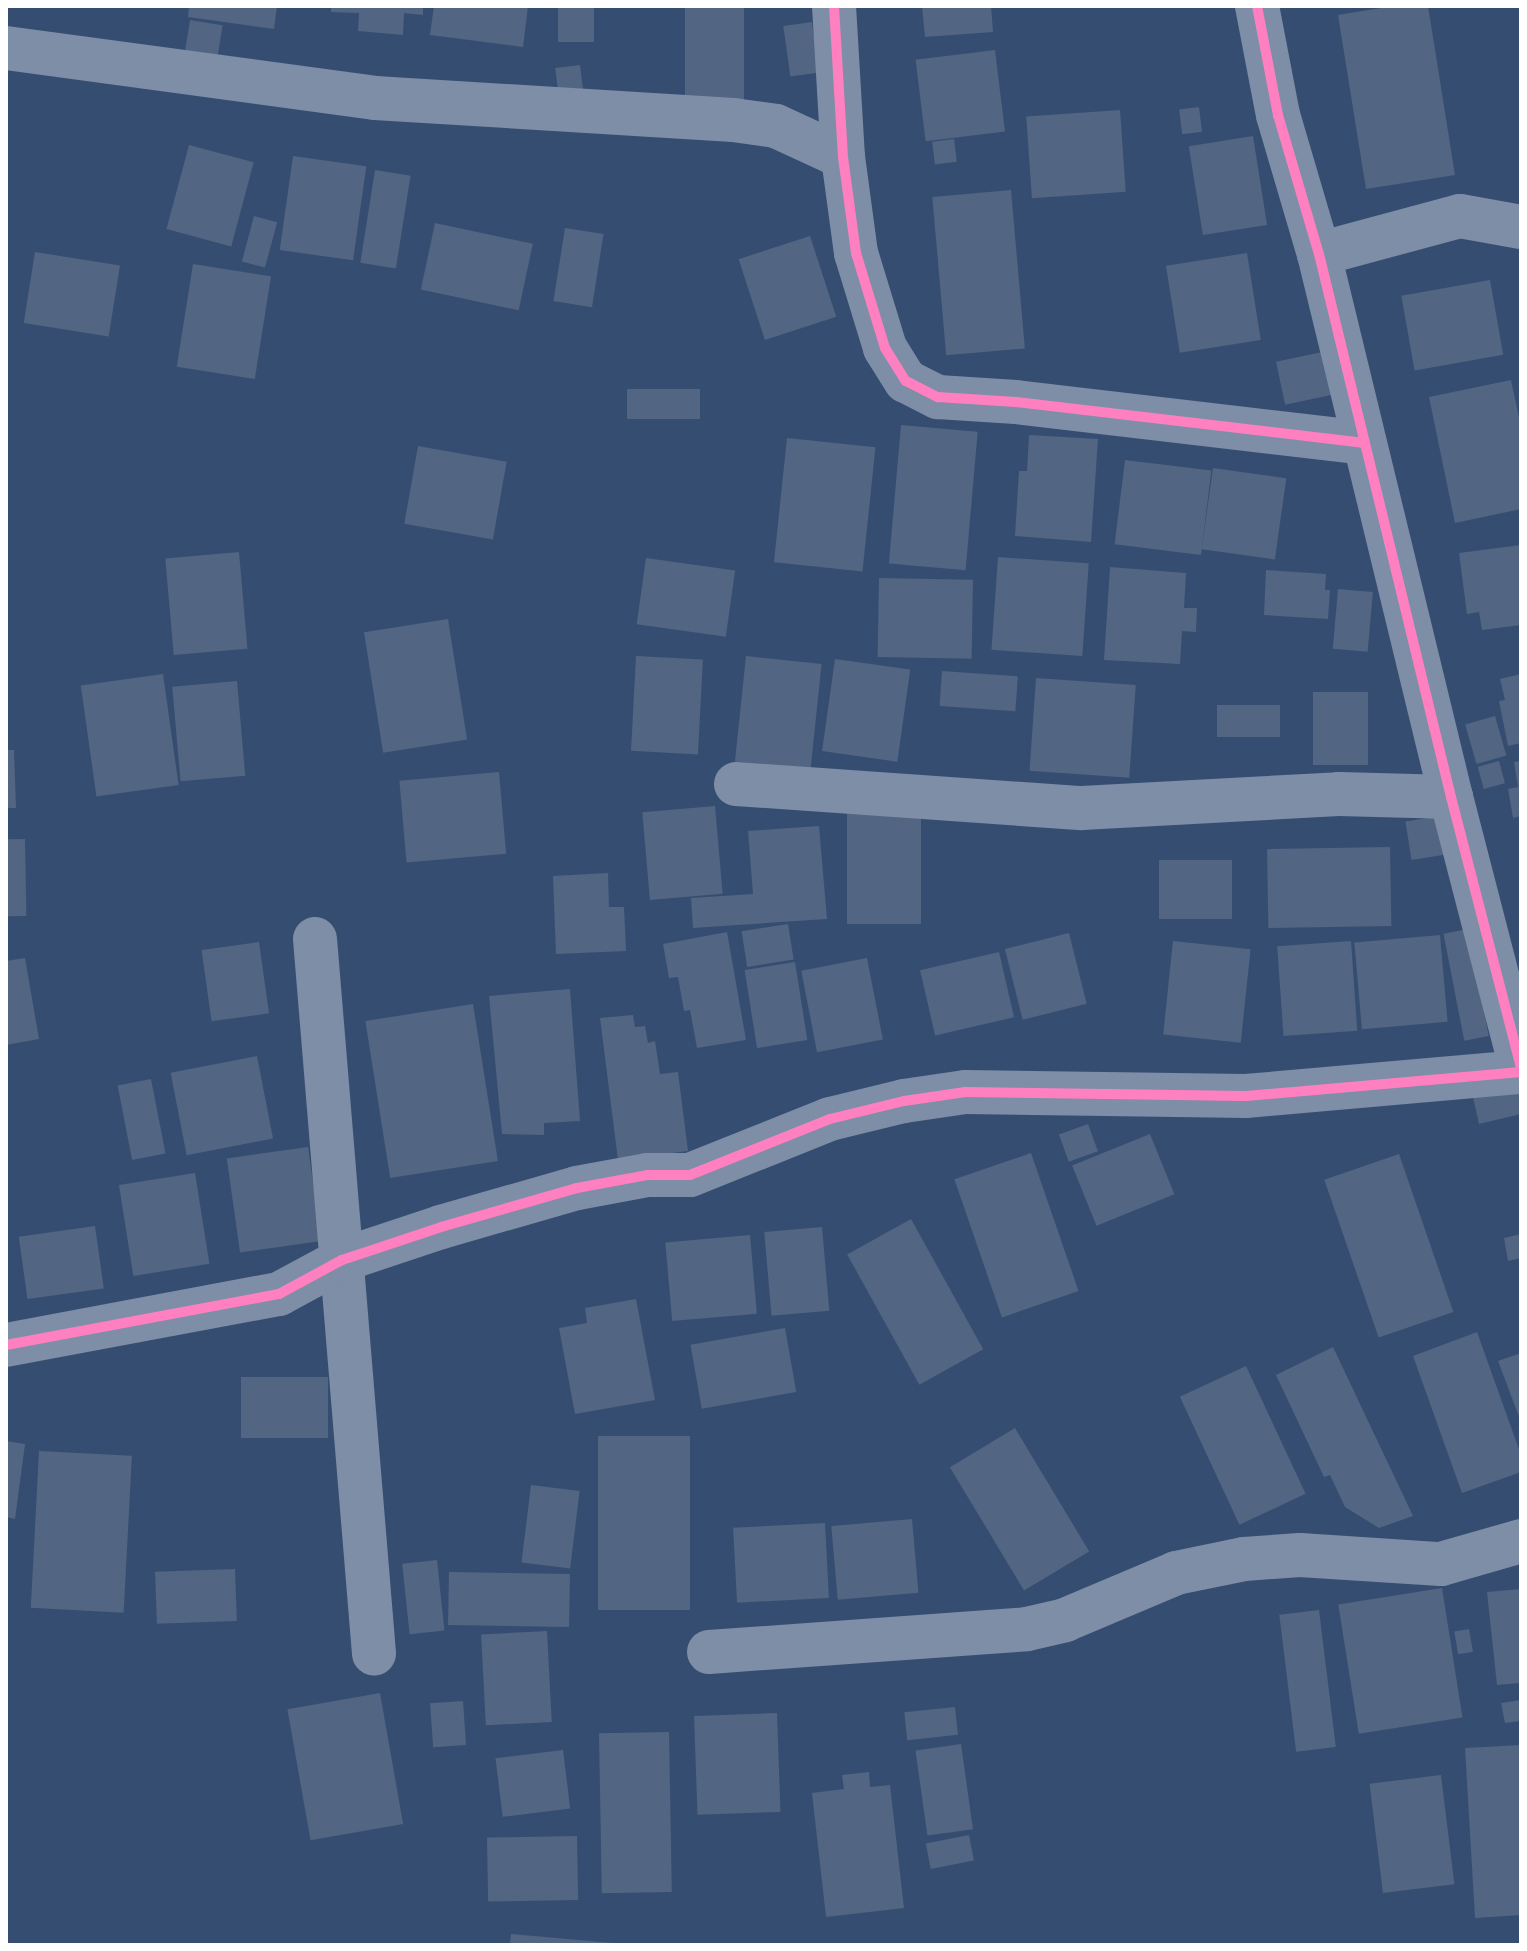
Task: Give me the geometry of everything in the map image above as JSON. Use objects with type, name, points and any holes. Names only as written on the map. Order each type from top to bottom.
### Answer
[{"type":"street","points":[[834,6],[843,157],[856,253],[885,348],[906,381],[938,397],[1016,402],[1365,443]]},
{"type":"street","points":[[6,1345],[279,1294],[342,1260],[441,1227],[577,1188],[647,1175],[690,1175],[830,1119],[904,1101],[965,1092],[1246,1096],[1521,1070],[1319,254],[1278,115],[1257,6]]},
{"type":"street","points":[[6,48],[375,98],[733,120],[776,126],[843,157]]},
{"type":"street","points":[[1319,254],[1460,216],[1521,227]]},
{"type":"street","points":[[736,784],[1082,808],[1339,794],[1451,797]]},
{"type":"street","points":[[315,939],[374,1654]]},
{"type":"street","points":[[709,1652],[1027,1629],[1065,1620],[1176,1573],[1244,1559],[1300,1555],[1441,1564],[1521,1541]]},
{"type":"building","points":[[189,6],[277,6],[274,29],[188,17]]},
{"type":"building","points":[[331,6],[423,6],[423,15],[404,13],[403,35],[358,31],[359,13],[331,12]]},
{"type":"building","points":[[434,6],[528,6],[523,47],[430,35]]},
{"type":"building","points":[[558,6],[594,6],[594,42],[558,42]]},
{"type":"building","points":[[685,6],[744,6],[744,104],[685,104]]},
{"type":"building","points":[[922,6],[991,6],[993,32],[925,37]]},
{"type":"building","points":[[1393,6],[1428,6],[1455,175],[1366,189],[1338,15]]},
{"type":"building","points":[[190,20],[223,25],[218,56],[185,51]]},
{"type":"building","points":[[812,22],[819,73],[790,77],[783,26]]},
{"type":"building","points":[[995,50],[1005,131],[926,141],[916,60]]},
{"type":"building","points":[[580,65],[583,90],[558,93],[555,68]]},
{"type":"building","points":[[1199,107],[1202,132],[1182,134],[1179,109]]},
{"type":"building","points":[[1120,110],[1126,192],[1032,198],[1026,117]]},
{"type":"building","points":[[1253,136],[1267,225],[1203,235],[1189,146]]},
{"type":"building","points":[[954,139],[957,162],[935,165],[932,142]]},
{"type":"building","points":[[189,145],[254,162],[231,246],[166,229]]},
{"type":"building","points":[[293,156],[366,166],[353,260],[280,250]]},
{"type":"building","points":[[375,170],[411,176],[396,268],[360,263]]},
{"type":"building","points":[[1011,190],[1025,348],[946,355],[932,197]]},
{"type":"building","points":[[254,216],[277,222],[265,268],[242,261]]},
{"type":"building","points":[[435,223],[533,244],[519,310],[421,290]]},
{"type":"building","points":[[565,228],[604,234],[592,307],[553,301]]},
{"type":"building","points":[[810,236],[836,317],[765,340],[739,259]]},
{"type":"building","points":[[35,252],[120,265],[109,337],[24,323]]},
{"type":"building","points":[[1247,253],[1261,340],[1180,353],[1166,266]]},
{"type":"building","points":[[193,264],[271,276],[255,379],[177,367]]},
{"type":"building","points":[[1490,280],[1503,355],[1415,370],[1401,296]]},
{"type":"building","points":[[1322,352],[1331,395],[1285,405],[1276,362]]},
{"type":"building","points":[[1511,380],[1521,427],[1521,509],[1455,523],[1429,397]]},
{"type":"building","points":[[627,389],[700,389],[700,419],[627,419]]},
{"type":"building","points":[[901,425],[978,432],[966,570],[889,563]]},
{"type":"building","points":[[1029,435],[1098,439],[1091,542],[1015,536],[1019,471],[1027,471]]},
{"type":"building","points":[[787,438],[876,447],[862,572],[774,562]]},
{"type":"building","points":[[418,446],[507,462],[493,539],[404,524]]},
{"type":"building","points":[[1125,460],[1211,471],[1201,555],[1115,544]]},
{"type":"building","points":[[1213,468],[1286,478],[1275,560],[1202,549]]},
{"type":"building","points":[[1521,545],[1521,625],[1482,630],[1479,612],[1467,614],[1459,553]]},
{"type":"building","points":[[239,552],[247,649],[174,655],[165,558]]},
{"type":"building","points":[[998,557],[1089,563],[1082,656],[992,650]]},
{"type":"building","points":[[646,558],[735,571],[726,637],[637,624]]},
{"type":"building","points":[[1110,567],[1186,573],[1184,608],[1197,608],[1196,632],[1182,631],[1180,664],[1104,660]]},
{"type":"building","points":[[1266,570],[1326,574],[1325,590],[1330,590],[1328,619],[1264,615]]},
{"type":"building","points":[[879,578],[973,580],[972,659],[878,657]]},
{"type":"building","points":[[1338,589],[1373,592],[1368,652],[1333,649]]},
{"type":"building","points":[[448,619],[467,739],[383,753],[364,632]]},
{"type":"building","points":[[636,656],[703,660],[698,754],[631,751]]},
{"type":"building","points":[[746,656],[822,664],[811,769],[735,761]]},
{"type":"building","points":[[835,659],[910,670],[897,762],[822,751]]},
{"type":"building","points":[[942,671],[1018,676],[1015,711],[940,706]]},
{"type":"building","points":[[163,674],[179,785],[96,796],[81,686]]},
{"type":"building","points":[[1521,674],[1521,743],[1508,746],[1499,701],[1505,700],[1500,679]]},
{"type":"building","points":[[1036,678],[1136,685],[1129,778],[1030,771]]},
{"type":"building","points":[[237,681],[245,776],[181,781],[172,687]]},
{"type":"building","points":[[1313,692],[1368,692],[1368,765],[1313,765]]},
{"type":"building","points":[[1217,705],[1280,705],[1280,737],[1217,737]]},
{"type":"building","points":[[1495,716],[1506,755],[1477,764],[1465,725]]},
{"type":"building","points":[[6,750],[14,750],[16,808],[6,808]]},
{"type":"building","points":[[1499,761],[1505,783],[1484,789],[1478,767]]},
{"type":"building","points":[[1521,761],[1521,816],[1513,818],[1508,789],[1518,787],[1514,762]]},
{"type":"building","points":[[499,772],[506,854],[407,862],[399,781]]},
{"type":"building","points":[[715,806],[723,894],[650,900],[642,812]]},
{"type":"building","points":[[847,810],[921,810],[921,924],[847,924]]},
{"type":"building","points":[[1440,816],[1446,855],[1412,860],[1405,821]]},
{"type":"building","points":[[819,826],[827,919],[693,928],[691,898],[753,894],[748,831]]},
{"type":"building","points":[[6,839],[25,839],[26,916],[7,916]]},
{"type":"building","points":[[1390,847],[1391,926],[1268,928],[1267,849]]},
{"type":"building","points":[[1159,860],[1232,860],[1232,919],[1159,919]]},
{"type":"building","points":[[608,873],[609,907],[624,907],[626,951],[556,954],[553,876]]},
{"type":"building","points":[[788,924],[794,960],[747,967],[742,931]]},
{"type":"building","points":[[1468,929],[1489,1036],[1464,1041],[1443,934]]},
{"type":"building","points":[[727,932],[746,1040],[697,1048],[690,1010],[684,1011],[678,977],[669,978],[663,944]]},
{"type":"building","points":[[1069,933],[1087,1004],[1023,1020],[1005,949]]},
{"type":"building","points":[[1440,935],[1448,1022],[1362,1029],[1354,942]]},
{"type":"building","points":[[1173,941],[1251,949],[1241,1043],[1163,1034]]},
{"type":"building","points":[[1351,941],[1357,1031],[1283,1036],[1277,946]]},
{"type":"building","points":[[259,942],[269,1013],[212,1021],[202,950]]},
{"type":"building","points":[[999,952],[1014,1017],[935,1036],[920,970]]},
{"type":"building","points":[[25,958],[39,1039],[6,1045],[6,961]]},
{"type":"building","points":[[867,958],[883,1039],[817,1052],[801,971]]},
{"type":"building","points":[[795,962],[807,1040],[757,1048],[745,970]]},
{"type":"building","points":[[570,989],[580,1121],[544,1123],[544,1135],[502,1134],[489,996]]},
{"type":"building","points":[[473,1004],[498,1161],[390,1178],[365,1021]]},
{"type":"building","points":[[633,1015],[635,1027],[645,1026],[648,1043],[655,1041],[660,1074],[678,1072],[688,1151],[618,1160],[600,1018]]},
{"type":"building","points":[[257,1056],[273,1138],[187,1155],[171,1073]]},
{"type":"building","points":[[151,1079],[166,1154],[132,1160],[118,1085]]},
{"type":"building","points":[[1521,1090],[1521,1114],[1479,1124],[1473,1097]]},
{"type":"building","points":[[1088,1124],[1098,1151],[1069,1162],[1059,1135]]},
{"type":"building","points":[[1150,1134],[1174,1194],[1096,1226],[1072,1165]]},
{"type":"building","points":[[308,1147],[321,1241],[240,1252],[227,1158]]},
{"type":"building","points":[[1031,1153],[1079,1291],[1002,1317],[954,1179]]},
{"type":"building","points":[[1399,1154],[1453,1312],[1379,1338],[1324,1180]]},
{"type":"building","points":[[195,1173],[209,1264],[133,1276],[119,1185]]},
{"type":"building","points":[[911,1219],[983,1349],[919,1385],[847,1254]]},
{"type":"building","points":[[95,1226],[104,1288],[28,1299],[19,1237]]},
{"type":"building","points":[[822,1227],[829,1311],[772,1316],[764,1232]]},
{"type":"building","points":[[1521,1234],[1521,1258],[1508,1261],[1504,1238]]},
{"type":"building","points":[[750,1235],[757,1314],[672,1321],[665,1242]]},
{"type":"building","points":[[636,1299],[655,1400],[575,1414],[559,1328],[587,1323],[585,1308]]},
{"type":"building","points":[[785,1328],[796,1392],[702,1409],[690,1345]]},
{"type":"building","points":[[1477,1332],[1521,1455],[1521,1472],[1462,1493],[1413,1356]]},
{"type":"building","points":[[1333,1347],[1413,1516],[1379,1528],[1345,1507],[1330,1475],[1324,1477],[1276,1375]]},
{"type":"building","points":[[1521,1353],[1521,1422],[1498,1361]]},
{"type":"building","points":[[1246,1366],[1306,1494],[1239,1525],[1180,1397]]},
{"type":"building","points":[[241,1377],[328,1377],[328,1438],[241,1438]]},
{"type":"building","points":[[1015,1428],[1089,1551],[1024,1591],[950,1467]]},
{"type":"building","points":[[598,1436],[690,1436],[690,1610],[598,1610]]},
{"type":"building","points":[[6,1441],[25,1444],[15,1519],[6,1517]]},
{"type":"building","points":[[39,1451],[132,1456],[124,1613],[31,1608]]},
{"type":"building","points":[[531,1485],[580,1491],[570,1568],[521,1562]]},
{"type":"building","points":[[912,1519],[918,1593],[838,1600],[831,1526]]},
{"type":"building","points":[[825,1523],[829,1598],[737,1603],[733,1528]]},
{"type":"building","points":[[437,1560],[444,1631],[410,1634],[402,1564]]},
{"type":"building","points":[[235,1569],[237,1621],[157,1624],[155,1572]]},
{"type":"building","points":[[449,1572],[570,1574],[569,1627],[448,1625]]},
{"type":"building","points":[[1442,1588],[1462,1717],[1359,1734],[1338,1604]]},
{"type":"building","points":[[1521,1589],[1521,1683],[1497,1685],[1487,1592]]},
{"type":"building","points":[[1319,1610],[1336,1747],[1296,1752],[1279,1615]]},
{"type":"building","points":[[1469,1629],[1473,1652],[1458,1654],[1454,1632]]},
{"type":"building","points":[[547,1631],[552,1722],[486,1725],[481,1634]]},
{"type":"building","points":[[380,1693],[403,1824],[311,1840],[287,1709]]},
{"type":"building","points":[[1521,1700],[1521,1721],[1505,1723],[1501,1703]]},
{"type":"building","points":[[463,1701],[466,1745],[433,1747],[430,1703]]},
{"type":"building","points":[[955,1707],[958,1735],[907,1740],[904,1712]]},
{"type":"building","points":[[777,1713],[780,1812],[698,1815],[694,1716]]},
{"type":"building","points":[[669,1732],[672,1892],[602,1893],[599,1733]]},
{"type":"building","points":[[961,1744],[973,1829],[927,1836],[915,1750]]},
{"type":"building","points":[[1521,1745],[1521,1915],[1475,1918],[1465,1748]]},
{"type":"building","points":[[563,1750],[570,1809],[503,1817],[496,1758]]},
{"type":"building","points":[[869,1772],[870,1787],[890,1785],[904,1908],[826,1917],[812,1793],[844,1789],[842,1775]]},
{"type":"building","points":[[1441,1775],[1454,1884],[1383,1893],[1370,1784]]},
{"type":"building","points":[[969,1835],[974,1861],[931,1869],[926,1843]]},
{"type":"building","points":[[577,1836],[578,1900],[488,1902],[487,1838]]},
{"type":"building","points":[[511,1934],[613,1943],[613,1945],[510,1945]]},
{"type":"cycle path","points":[[834,6],[843,157],[856,253],[885,348],[906,381],[938,397],[1016,402],[1365,443]]},
{"type":"cycle path","points":[[1257,6],[1278,115],[1319,254],[1451,797],[1521,1068]]},
{"type":"cycle path","points":[[6,1345],[279,1294],[342,1260],[441,1227],[577,1188],[647,1175],[690,1175],[830,1119],[904,1101],[965,1092],[1246,1096],[1521,1072]]}]
